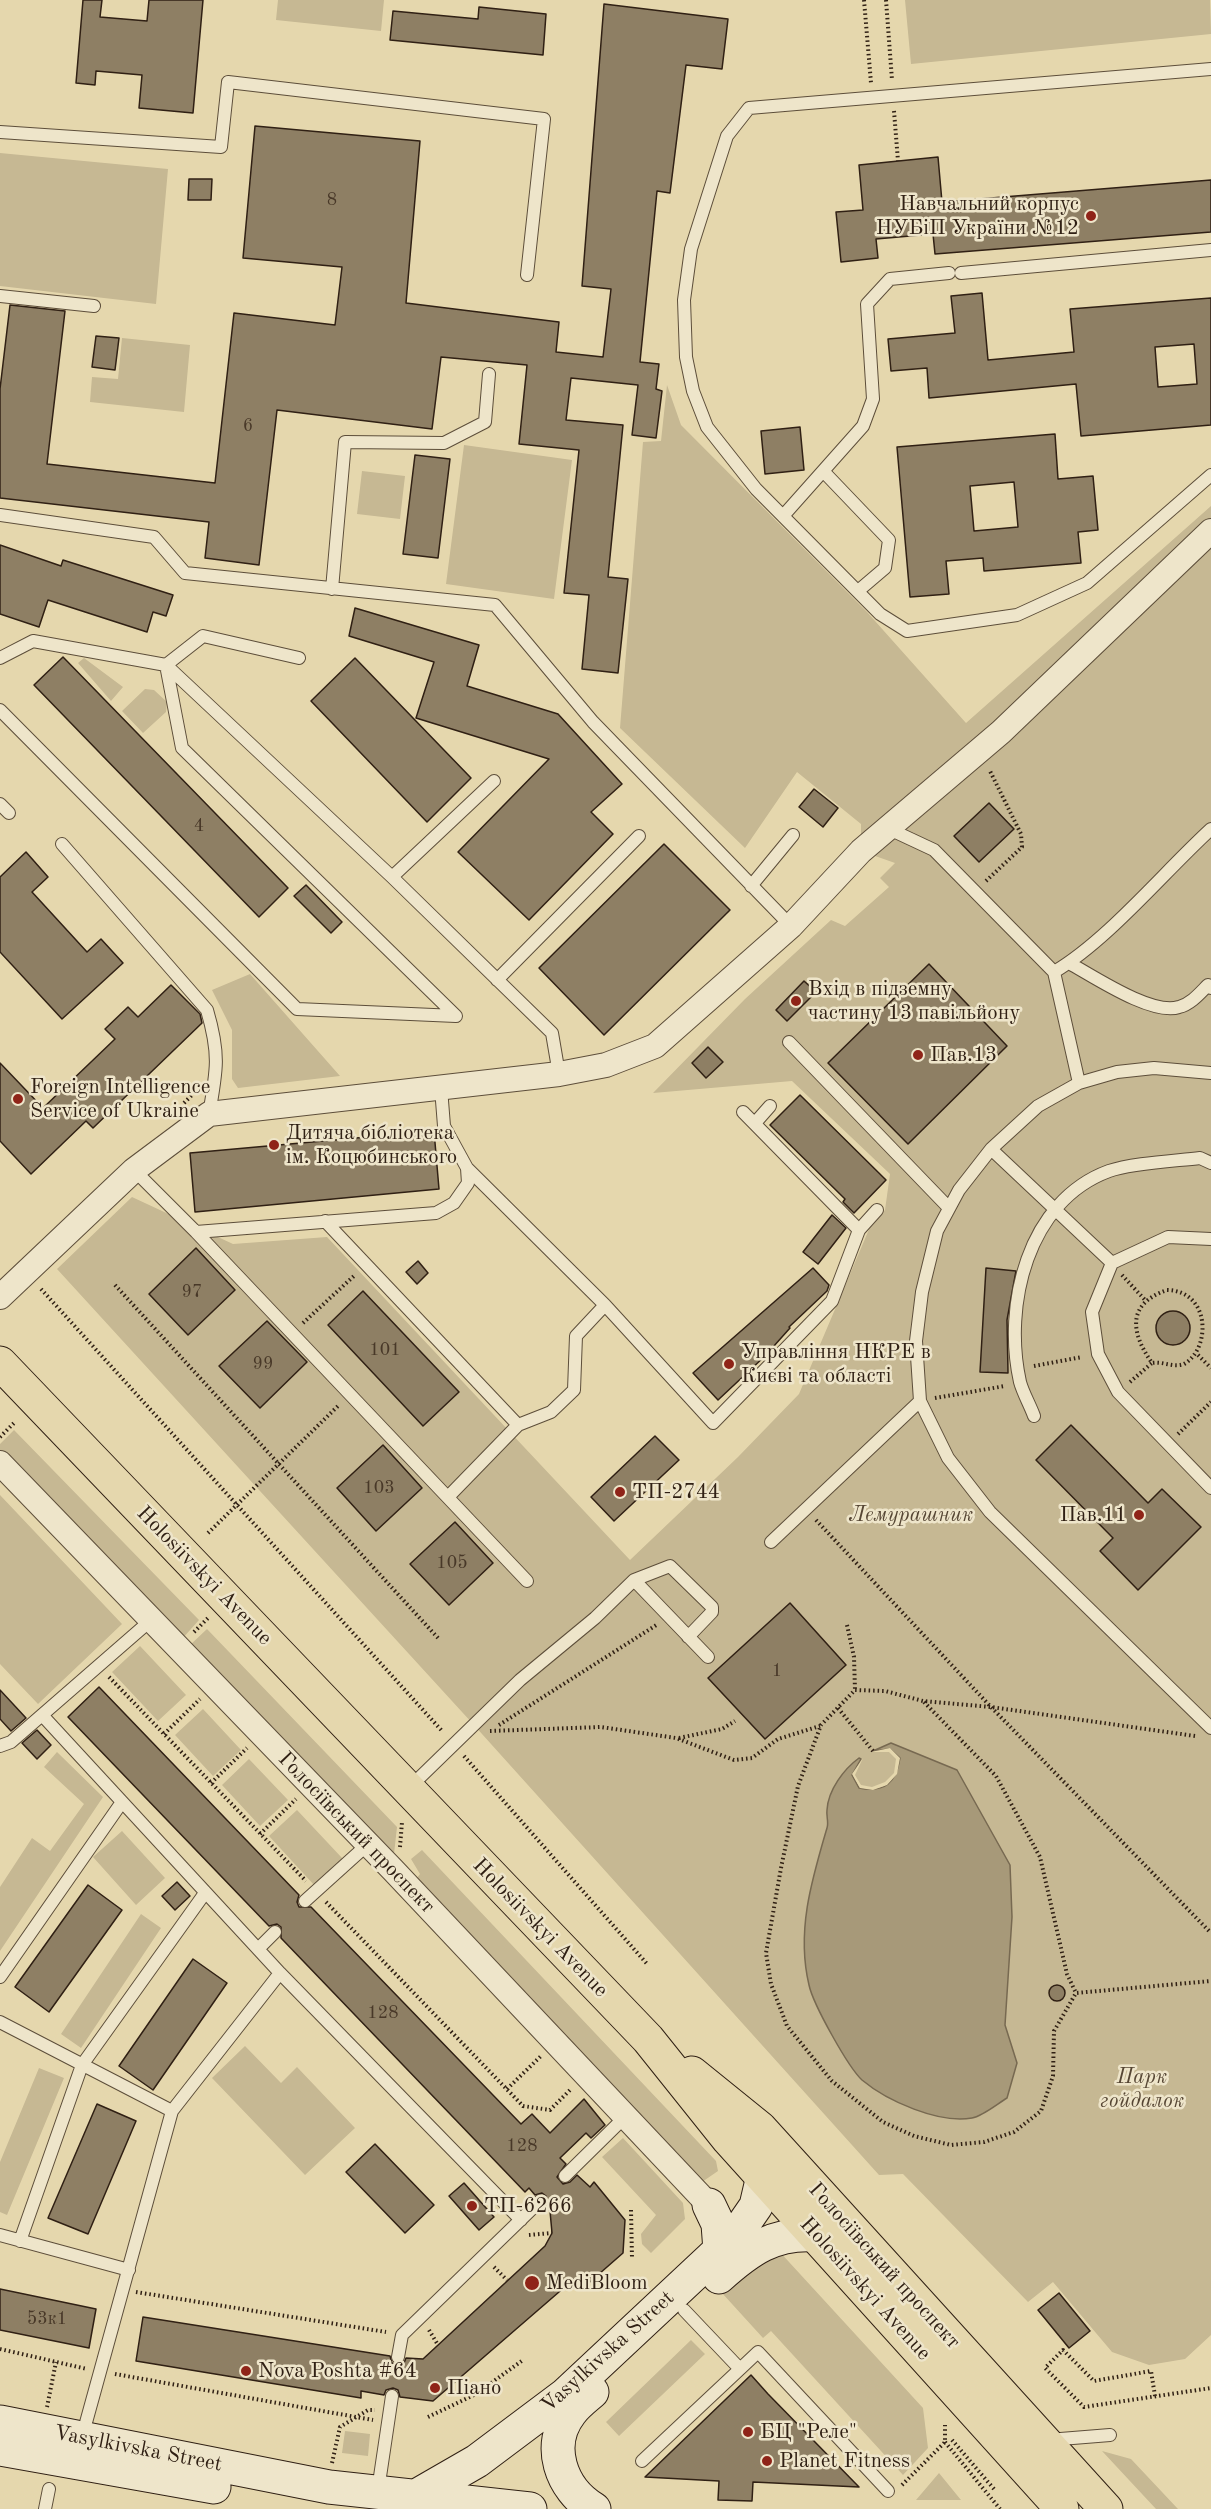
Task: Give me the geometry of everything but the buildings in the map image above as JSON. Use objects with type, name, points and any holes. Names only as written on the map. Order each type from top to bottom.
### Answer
[{"type":"highway","name":"Holosiivskyi Avenue","points":[[0,1363],[648,2039],[729,2139],[1062,2509]]},
{"type":"highway","name":"Голосіївський проспект","points":[[648,2039],[708,2084],[760,2128],[1106,2509]]},
{"type":"main road","name":"Vasylkivska Street","points":[[418,2495],[477,2460],[565,2395],[739,2242],[756,2206],[762,2176]]},
{"type":"main road","points":[[709,2205],[739,2242]]},
{"type":"main road","points":[[594,2509],[572,2492],[561,2472],[559,2448],[564,2424],[577,2406],[711,2285],[722,2263],[739,2242],[816,2235]]},
{"type":"main road","name":"Vasylkivska Street","points":[[0,2422],[329,2487],[365,2500]]},
{"type":"main road","name":"Vasylkivska Street","points":[[0,2449],[365,2500],[418,2495],[530,2509]]},
{"type":"street","points":[[0,1297],[134,1170],[209,1114],[559,1074],[606,1065],[655,1046],[791,926],[861,851],[987,744],[1211,531]]},
{"type":"street","name":"Голосіївський проспект","points":[[0,1463],[709,2205]]},
{"type":"lane","points":[[1211,69],[748,108],[727,136],[691,249],[684,300],[686,357],[693,391],[707,427],[756,489],[880,614],[907,631],[1017,615],[1087,583],[1211,475]]},
{"type":"lane","points":[[0,132],[221,147],[228,82],[544,119],[527,275]]},
{"type":"lane","points":[[783,516],[863,426],[873,399],[867,304],[890,279],[1211,250]]},
{"type":"lane","points":[[0,296],[94,306]]},
{"type":"lane","points":[[332,590],[345,442],[444,443],[486,422],[489,374]]},
{"type":"lane","points":[[823,471],[889,540],[885,568],[858,591]]},
{"type":"lane","points":[[0,515],[154,537],[185,573],[332,590],[495,605],[593,722],[791,926]]},
{"type":"lane","points":[[166,665],[203,636],[299,658]]},
{"type":"lane","points":[[0,658],[33,641],[166,665],[392,877],[552,1033],[559,1074]]},
{"type":"lane","points":[[0,710],[297,1009],[456,1016],[182,748],[166,665]]},
{"type":"lane","points":[[392,877],[494,781]]},
{"type":"lane","points":[[887,828],[934,850],[1054,972],[1079,1083]]},
{"type":"lane","points":[[1054,972],[1069,963],[1211,829]]},
{"type":"lane","points":[[751,886],[793,835]]},
{"type":"lane","points":[[497,980],[639,836]]},
{"type":"lane","points":[[62,843],[207,1010],[216,1043],[217,1074],[209,1114]]},
{"type":"lane","points":[[1069,963],[1149,1005],[1165,1008],[1176,1008],[1187,1004],[1208,985],[1211,988]]},
{"type":"lane","points":[[789,1042],[949,1208]]},
{"type":"lane","points":[[1211,1073],[1154,1068],[1117,1072],[1079,1083],[1038,1106],[991,1149],[959,1190],[937,1231],[922,1292],[916,1341],[920,1401],[948,1458],[990,1512],[1211,1728]]},
{"type":"lane","points":[[441,1088],[444,1126],[467,1168],[605,1305],[713,1423],[831,1301],[859,1230],[877,1210]]},
{"type":"lane","points":[[755,1123],[770,1106]]},
{"type":"lane","points":[[744,1112],[859,1230]]},
{"type":"lane","points":[[991,1149],[1112,1263]]},
{"type":"lane","points":[[1034,1416],[1020,1383],[1018,1369],[1015,1342],[1018,1289],[1035,1238],[1055,1209],[1079,1188],[1109,1171],[1200,1158],[1211,1163]]},
{"type":"lane","points":[[196,1232],[436,1213],[454,1203],[468,1183],[467,1168]]},
{"type":"lane","points":[[134,1170],[196,1232],[527,1581]]},
{"type":"lane","points":[[325,1221],[519,1425]]},
{"type":"lane","points":[[1211,1239],[1168,1237],[1112,1263],[1092,1312],[1098,1354],[1118,1392],[1211,1488]]},
{"type":"lane","points":[[448,1497],[519,1425],[551,1412],[574,1390],[576,1336],[605,1305]]},
{"type":"lane","points":[[771,1542],[920,1401]]},
{"type":"lane","points":[[407,1790],[520,1680],[595,1618],[634,1580],[670,1566],[712,1607],[712,1612],[688,1637]]},
{"type":"lane","points":[[634,1580],[708,1657]]},
{"type":"lane","points":[[0,1746],[10,1742],[150,1621]]},
{"type":"lane","points":[[42,1715],[280,1973],[520,2220]]},
{"type":"lane","points":[[0,1977],[122,1802]]},
{"type":"lane","points":[[305,1901],[367,1845]]},
{"type":"lane","points":[[20,2241],[82,2065],[206,1893]]},
{"type":"lane","points":[[258,1949],[275,1932]]},
{"type":"lane","points":[[82,2438],[172,2111],[280,1973]]},
{"type":"lane","points":[[0,2022],[172,2111]]},
{"type":"lane","points":[[565,2176],[626,2116]]},
{"type":"lane","points":[[398,2357],[402,2335],[540,2201]]},
{"type":"lane","points":[[0,2235],[129,2270]]},
{"type":"lane","points":[[684,2310],[740,2369]]},
{"type":"lane","points":[[642,2461],[758,2352],[892,2492]]},
{"type":"lane","points":[[365,2500],[390,2416],[392,2396]]},
{"type":"lane","points":[[1044,2440],[1110,2435]]},
{"type":"lane","points":[[45,2509],[48,2489]]},
{"type":"path","points":[[864,0],[873,97]]},
{"type":"path","points":[[886,0],[898,161]]},
{"type":"path","points":[[975,892],[1022,847],[1022,834],[990,771],[987,744]]},
{"type":"path","points":[[1112,1263],[1146,1301]]},
{"type":"path","points":[[292,1334],[366,1264]]},
{"type":"path","points":[[116,1285],[438,1638]]},
{"type":"path","points":[[38,1287],[357,1634],[648,1965]]},
{"type":"path","points":[[1152,1363],[1139,1345],[1136,1334],[1136,1322],[1146,1301],[1167,1290],[1179,1291],[1190,1294],[1208,1313]]},
{"type":"path","points":[[1118,1392],[1152,1363],[1182,1365],[1198,1355],[1206,1345]]},
{"type":"path","points":[[1018,1369],[1098,1354]]},
{"type":"path","points":[[1198,1355],[1211,1368]]},
{"type":"path","points":[[920,1401],[1020,1383]]},
{"type":"path","points":[[208,1533],[350,1394]]},
{"type":"path","points":[[1169,1443],[1211,1402]]},
{"type":"path","points":[[0,1437],[14,1423]]},
{"type":"path","points":[[806,1508],[991,1707],[1211,1933]]},
{"type":"path","points":[[489,1731],[668,1617]]},
{"type":"path","points":[[847,1625],[854,1657],[855,1690],[821,1725],[798,1786],[766,1953],[771,1984],[787,2026],[832,2081],[883,2121],[914,2136],[951,2145],[984,2142],[1014,2132],[1041,2111],[1053,2076],[1054,2031],[1076,1992]]},
{"type":"path","points":[[98,1665],[523,2106],[550,2110],[576,2084]]},
{"type":"path","points":[[855,1690],[885,1691],[924,1701],[991,1707],[1199,1737]]},
{"type":"path","points":[[164,1734],[201,1699]]},
{"type":"path","points":[[924,1701],[996,1776],[1040,1857],[1067,1974],[1076,1992]]},
{"type":"path","points":[[838,1708],[873,1751]]},
{"type":"path","points":[[676,1738],[722,1729],[735,1721]]},
{"type":"path","points":[[473,1724],[489,1731],[601,1727],[676,1738],[734,1761],[752,1758],[778,1739],[821,1725]]},
{"type":"path","points":[[211,1783],[247,1748]]},
{"type":"path","points":[[260,1834],[296,1799]]},
{"type":"path","points":[[1076,1992],[1211,1981]]},
{"type":"path","points":[[507,2089],[545,2052]]},
{"type":"path","points":[[632,2210],[632,2259]]},
{"type":"path","points":[[123,2290],[402,2335]]},
{"type":"path","points":[[0,2349],[100,2372],[357,2417],[390,2416]]},
{"type":"path","points":[[1155,2396],[1151,2371],[1094,2381],[1063,2350],[1045,2368],[1084,2407],[1211,2388]]},
{"type":"path","points":[[428,2417],[476,2394],[523,2360]]},
{"type":"path","points":[[45,2413],[56,2362]]},
{"type":"path","points":[[332,2463],[340,2427],[368,2410],[390,2416]]},
{"type":"path","points":[[945,2425],[945,2442],[1000,2509]]},
{"type":"path","points":[[952,2440],[994,2489]]},
{"type":"path","points":[[892,2492],[945,2442]]},
{"type":"green space","points":[[278,0],[384,0],[381,31],[276,20]]},
{"type":"green space","points":[[905,0],[1210,0],[1211,34],[911,64]]},
{"type":"green space","points":[[0,153],[168,169],[156,304],[0,286]]},
{"type":"green space","points":[[122,338],[190,345],[184,412],[90,402],[92,377],[118,379]]},
{"type":"green space","points":[[667,385],[681,425],[867,612],[966,723],[1211,506],[1211,2335],[1185,2359],[1149,2365],[1112,2352],[1053,2282],[1028,2302],[903,2174],[879,2175],[473,1724],[57,1269],[132,1197],[233,1244],[327,1237],[630,1560],[738,1457],[799,1394],[870,1227],[885,1210],[890,1174],[792,1081],[653,1093],[745,999],[831,920],[845,926],[889,887],[880,878],[895,863],[861,851],[861,824],[797,772],[745,848],[620,728],[643,442],[661,441]]},
{"type":"green space","points":[[464,445],[572,460],[554,599],[446,584]]},
{"type":"green space","points":[[362,471],[405,476],[400,519],[357,514]]},
{"type":"green space","points":[[84,658],[123,687],[111,701],[78,663]]},
{"type":"green space","points":[[145,689],[154,690],[167,702],[166,712],[143,733],[122,711]]},
{"type":"green space","points":[[250,974],[340,1076],[238,1088],[232,1079],[232,1030],[212,990]]},
{"type":"green space","points":[[14,1430],[199,1620],[182,1639],[0,1450],[0,1444]]},
{"type":"green space","points":[[0,1495],[122,1624],[38,1704],[0,1664]]},
{"type":"green space","points":[[207,1629],[397,1827],[393,1863],[188,1647]]},
{"type":"green space","points":[[140,1646],[186,1695],[158,1721],[112,1672]]},
{"type":"green space","points":[[203,1709],[241,1750],[213,1776],[175,1735]]},
{"type":"green space","points":[[57,1752],[103,1797],[0,1951],[0,1887],[32,1838],[50,1851],[84,1804],[44,1767]]},
{"type":"green space","points":[[249,1759],[288,1800],[260,1826],[222,1785]]},
{"type":"green space","points":[[297,1810],[343,1859],[315,1886],[269,1836]]},
{"type":"green space","points":[[122,1831],[165,1878],[136,1905],[93,1857]]},
{"type":"green space","points":[[422,1850],[716,2161],[718,2171],[702,2182],[414,1882],[420,1874],[411,1859]]},
{"type":"green space","points":[[141,1914],[161,1928],[81,2048],[61,2034]]},
{"type":"green space","points":[[245,2046],[281,2083],[297,2067],[355,2128],[305,2175],[212,2078]]},
{"type":"green space","points":[[39,2068],[64,2078],[7,2215],[0,2212],[0,2162]]},
{"type":"green space","points":[[623,2138],[683,2203],[685,2219],[651,2253],[642,2244],[641,2234],[656,2215],[602,2157]]},
{"type":"green space","points":[[778,2250],[923,2408],[928,2448],[903,2475],[771,2331],[763,2338],[722,2293]]},
{"type":"green space","points":[[691,2340],[705,2354],[619,2436],[606,2422]]},
{"type":"green space","points":[[345,2431],[370,2434],[368,2456],[342,2453]]},
{"type":"green space","points":[[1102,2451],[1131,2459],[1178,2509],[1156,2509]]},
{"type":"green space","points":[[939,2473],[961,2500],[916,2500]]},
{"type":"shaded area","points":[[891,1743],[957,1770],[1010,1865],[1012,1917],[1005,2025],[1017,2063],[1007,2098],[972,2118],[944,2118],[914,2109],[885,2096],[862,2080],[832,2035],[809,1985],[805,1965],[805,1925],[811,1886],[828,1826],[827,1812],[830,1795],[843,1774],[859,1758],[861,1759],[852,1775],[859,1788],[876,1789],[888,1784],[896,1774],[900,1758],[890,1749],[873,1751]]},
{"type":"pier","points":[[890,1748],[900,1758],[897,1774],[887,1785],[873,1790],[860,1788],[852,1774],[863,1758],[855,1775],[861,1785],[872,1787],[885,1782],[894,1773],[896,1759],[889,1752],[871,1752]]},
{"type":"place","name":"Навчальний корпус НУБіП України №12","points":[[1091,216]]},
{"type":"place","name":"Вхід в підземну частину 13 павільйону","points":[[796,1001]]},
{"type":"place","name":"Пав.13","points":[[918,1055]]},
{"type":"place","name":"Foreign Intelligence Service of Ukraine","points":[[18,1099]]},
{"type":"place","name":"Дитяча бібліотека ім. Коцюбинського","points":[[274,1145]]},
{"type":"place","name":"Управління НКРЕ в Києві та області","points":[[729,1364]]},
{"type":"place","name":"ТП-2744","points":[[620,1492]]},
{"type":"place","name":"Пав.11","points":[[1139,1515]]},
{"type":"place","name":"ТП-6266","points":[[472,2206]]},
{"type":"place","name":"MediBloom","points":[[532,2283]]},
{"type":"place","name":"Nova Poshta #64","points":[[246,2371]]},
{"type":"place","name":"Піано","points":[[435,2388]]},
{"type":"place","name":"БЦ \"Реле\"","points":[[748,2432]]},
{"type":"place","name":"Planet Fitness","points":[[767,2461]]},
{"type":"park label","name":"Лемурашник","points":[[911,1515]]},
{"type":"park label","name":"Парк гойдалок","points":[[1142,2089]]}]
